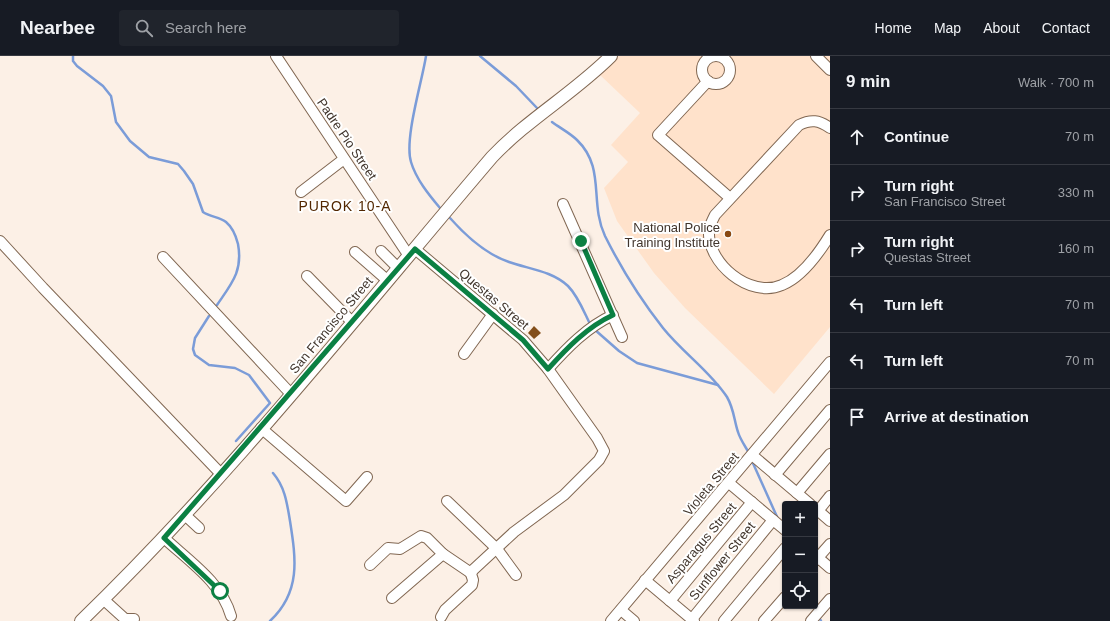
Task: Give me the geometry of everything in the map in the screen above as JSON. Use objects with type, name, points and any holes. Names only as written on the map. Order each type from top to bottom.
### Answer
[{"type":"main road","name":"San Francisco Street","points":[[81,621],[164,538],[222,474],[504,144],[557,103],[611,56]]},
{"type":"street","name":"Padre Pio Street","points":[[276,56],[344,159],[412,253]]},
{"type":"street","points":[[715,56],[727,58],[730,68],[725,81],[716,84],[708,81],[703,74],[702,59],[715,56]]},
{"type":"street","points":[[816,56],[830,70]]},
{"type":"street","points":[[708,81],[658,135],[730,198]]},
{"type":"street","points":[[830,128],[822,122],[813,120],[799,125],[715,215],[709,228],[710,245],[716,258],[730,272],[742,281],[757,287],[768,289],[792,281],[830,235]]},
{"type":"street","points":[[301,192],[344,159]]},
{"type":"street","points":[[564,204],[622,337]]},
{"type":"street","points":[[0,241],[48,294],[222,474]]},
{"type":"street","points":[[381,251],[398,268]]},
{"type":"street","points":[[356,252],[387,280]]},
{"type":"street","name":"Questas Street","points":[[412,253],[493,314],[523,340],[548,369],[601,444],[604,453],[564,495],[514,532],[497,549]]},
{"type":"street","points":[[163,257],[291,394]]},
{"type":"street","points":[[308,276],[352,322]]},
{"type":"street","points":[[464,354],[493,314]]},
{"type":"street","points":[[548,369],[575,340],[603,320],[613,315]]},
{"type":"street","name":"Violeta Street","points":[[611,621],[830,362]]},
{"type":"street","points":[[776,474],[830,410]]},
{"type":"street","points":[[261,428],[346,501],[367,477]]},
{"type":"street","points":[[798,494],[830,454]]},
{"type":"street","points":[[752,455],[806,501]]},
{"type":"street","points":[[729,483],[782,528]]},
{"type":"street","points":[[818,505],[830,496]]},
{"type":"street","points":[[447,501],[497,549],[516,575]]},
{"type":"street","name":"Asparagus Street","points":[[670,601],[752,502]]},
{"type":"street","points":[[818,511],[830,521]]},
{"type":"street","points":[[185,515],[199,528]]},
{"type":"street","name":"Sunflower Street","points":[[693,620],[773,520]]},
{"type":"street","points":[[370,565],[388,548],[400,549],[418,536],[425,537],[443,554],[471,573],[473,580],[472,585],[445,610],[439,620]]},
{"type":"street","points":[[164,538],[214,584],[227,604],[231,616]]},
{"type":"street","points":[[818,556],[830,544]]},
{"type":"street","points":[[471,573],[497,549]]},
{"type":"street","points":[[724,621],[782,552]]},
{"type":"street","points":[[392,598],[443,554]]},
{"type":"street","points":[[818,559],[830,568]]},
{"type":"street","points":[[646,580],[693,620]]},
{"type":"street","points":[[104,599],[125,619],[134,619]]},
{"type":"street","points":[[811,621],[830,599]]},
{"type":"street","points":[[764,621],[782,600]]},
{"type":"street","points":[[620,610],[634,621]]},
{"type":"shaded area","name":"National Police Training Institute","points":[[618,56],[830,56],[830,327],[774,394],[685,308],[654,273],[617,221],[604,188],[628,162],[611,145],[640,113],[600,75]]},
{"type":"building","points":[[534,326],[541,333],[534,339],[528,333]]},
{"type":"waterway","points":[[73,56],[73,61],[77,66],[103,86],[111,96],[116,122],[130,141],[149,157],[178,164],[193,184],[203,212],[224,220],[232,229],[238,244],[238,269],[232,283],[217,305]]},
{"type":"waterway","points":[[426,56],[414,110],[409,152],[413,168],[419,181],[440,208]]},
{"type":"waterway","points":[[480,56],[516,86],[537,108]]},
{"type":"waterway","points":[[552,122],[574,137],[586,151],[594,174],[600,223],[611,248],[639,295],[663,328],[679,346],[705,370],[727,397],[733,410],[739,435],[749,453]]},
{"type":"waterway","points":[[450,218],[476,244],[500,259],[540,271],[562,281],[575,294],[590,324]]},
{"type":"waterway","points":[[209,316],[195,338],[193,349],[195,355],[209,365],[235,368],[249,375],[270,403],[236,441]]},
{"type":"waterway","points":[[594,329],[619,351],[637,363],[718,385]]},
{"type":"waterway","points":[[752,461],[778,519]]},
{"type":"waterway","points":[[270,621],[280,610],[287,598],[292,587],[294,574],[294,549],[286,502],[283,490],[273,473]]},
{"type":"waterway","points":[[819,617],[821,621]]},
{"type":"place","name":"National Police Training Institute","points":[[728,234]]},
{"type":"district","name":"PUROK 10-A","points":[[345,206]]},
{"type":"route","points":[[220,591],[164,538],[301,383],[387,280],[415,249],[523,340],[548,369],[575,340],[586,331],[613,315],[581,241]]}]
